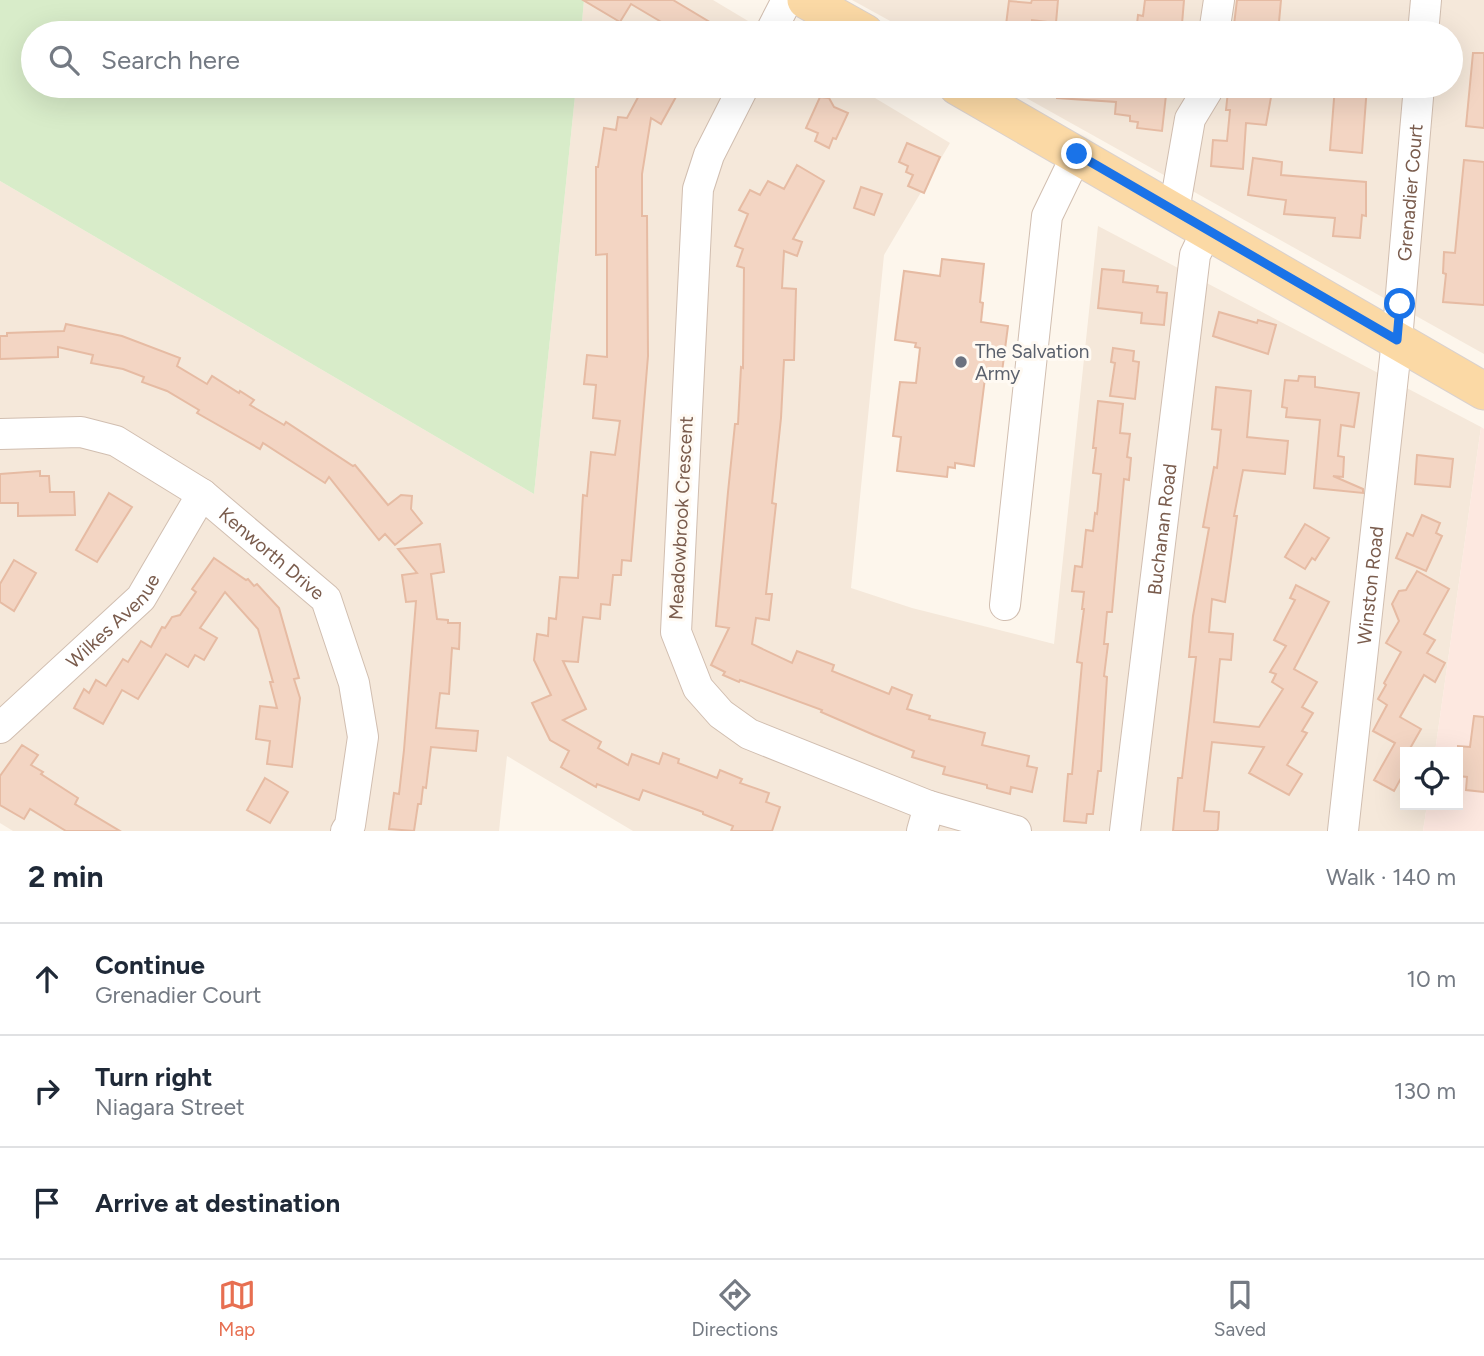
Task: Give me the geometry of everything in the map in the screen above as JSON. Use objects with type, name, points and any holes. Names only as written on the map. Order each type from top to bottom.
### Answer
[{"type":"main road","points":[[806,0],[844,21]]},
{"type":"main road","points":[[978,98],[1484,391]]},
{"type":"street","points":[[777,21],[787,0]]},
{"type":"street","points":[[1216,21],[1219,0]]},
{"type":"street","points":[[1424,21],[1426,0]]},
{"type":"street","name":"Meadowbrook Crescent","points":[[738,98],[709,155],[698,189],[676,632],[698,688],[721,715],[749,734],[926,819],[1016,831]]},
{"type":"street","points":[[1174,211],[1190,119],[1203,98]]},
{"type":"street","name":"Grenadier Court","points":[[1397,340],[1418,98]]},
{"type":"street","points":[[1005,605],[1046,216],[1077,154]]},
{"type":"street","name":"Buchanan Road","points":[[1125,831],[1195,255],[1208,230]]},
{"type":"street","name":"Winston Road","points":[[1343,831],[1397,340]]},
{"type":"street","name":"Kenworth Drive","points":[[0,434],[81,432],[116,441],[202,494],[326,599],[354,682],[363,737],[350,825],[346,831]]},
{"type":"street","name":"Wilkes Avenue","points":[[0,728],[141,598],[202,494]]},
{"type":"shaded area","points":[[584,0],[713,0],[748,21],[582,21]]},
{"type":"shaded area","points":[[852,0],[1484,0],[1484,354],[1026,98],[1463,98],[1463,21],[890,21]]},
{"type":"shaded area","points":[[575,98],[875,98],[950,143],[884,255],[851,588],[912,608],[1054,644],[1098,226],[1481,427],[1436,747],[1400,747],[1400,810],[1426,810],[1423,831],[633,831],[507,756],[499,831],[13,831],[0,823],[0,181],[534,494]]},
{"type":"shaded area","points":[[1481,427],[1484,429],[1484,831],[1423,831],[1426,810],[1463,810],[1463,747],[1436,747]]},
{"type":"green space","points":[[0,0],[584,0],[582,21],[21,21],[21,98],[575,98],[534,494],[0,181]]},
{"type":"building","points":[[583,0],[673,0],[708,21],[660,21],[631,4],[618,21]]},
{"type":"building","points":[[1032,0],[1058,0],[1056,21],[1006,21],[1009,1],[1031,3]]},
{"type":"building","points":[[1145,0],[1184,0],[1182,21],[1137,21],[1138,15],[1143,16]]},
{"type":"building","points":[[1237,0],[1281,0],[1279,21],[1234,21]]},
{"type":"building","points":[[1473,53],[1484,53],[1484,128],[1466,126]]},
{"type":"building","points":[[638,98],[675,98],[661,124],[651,118],[642,174],[642,216],[647,216],[648,356],[631,561],[622,560],[621,575],[613,575],[610,605],[601,604],[600,619],[583,617],[578,662],[563,661],[586,709],[563,720],[601,742],[598,748],[628,765],[632,754],[659,764],[663,753],[679,759],[678,763],[717,778],[720,770],[742,779],[740,783],[769,793],[766,802],[780,807],[772,831],[731,831],[733,826],[703,812],[643,790],[639,800],[597,784],[596,787],[561,767],[569,751],[550,740],[532,703],[551,695],[534,660],[537,634],[548,636],[549,618],[556,619],[560,577],[578,578],[583,495],[587,496],[591,452],[615,455],[620,421],[593,418],[596,385],[584,384],[587,355],[607,357],[607,254],[596,255],[596,167],[604,128],[616,130],[618,117],[627,118]]},
{"type":"building","points":[[820,98],[829,98],[834,107],[848,113],[829,148],[815,141],[818,133],[806,128]]},
{"type":"building","points":[[1057,98],[1166,98],[1162,131],[1137,128],[1138,122],[1130,121],[1130,116],[1115,114],[1116,102]]},
{"type":"building","points":[[1227,98],[1271,98],[1266,125],[1246,123],[1243,169],[1211,166],[1213,140],[1227,141],[1230,110],[1226,110]]},
{"type":"building","points":[[1334,98],[1366,98],[1362,153],[1330,150]]},
{"type":"building","points":[[907,143],[940,157],[924,193],[908,186],[913,175],[906,172],[908,166],[899,162]]},
{"type":"building","points":[[1253,158],[1282,162],[1281,175],[1366,182],[1366,216],[1362,215],[1360,238],[1333,236],[1335,218],[1284,214],[1286,200],[1248,195]]},
{"type":"building","points":[[1464,160],[1484,162],[1484,305],[1443,302],[1446,274],[1443,273],[1444,252],[1455,253]]},
{"type":"building","points":[[797,165],[824,181],[793,239],[802,242],[797,256],[784,251],[782,288],[796,289],[794,360],[784,360],[772,503],[776,504],[766,594],[772,594],[769,620],[756,618],[752,644],[792,663],[797,651],[834,665],[832,671],[889,694],[892,687],[912,695],[907,709],[930,716],[929,719],[985,733],[982,745],[1029,756],[1027,766],[1037,768],[1032,792],[1011,787],[1010,794],[943,774],[945,767],[912,757],[914,751],[821,712],[822,710],[740,680],[739,682],[723,675],[725,672],[711,665],[729,628],[716,626],[735,424],[738,424],[741,367],[743,368],[744,268],[737,266],[743,249],[735,246],[748,214],[739,210],[750,190],[760,195],[768,181],[784,189]]},
{"type":"building","points":[[861,187],[882,194],[874,215],[854,208]]},
{"type":"building","name":"The Salvation Army","points":[[942,259],[984,264],[981,322],[1008,326],[1002,372],[986,370],[974,466],[955,463],[955,468],[948,467],[947,477],[897,471],[901,437],[893,436],[900,382],[916,383],[920,348],[915,347],[916,343],[895,340],[904,271],[940,276]]},
{"type":"building","points":[[1102,269],[1124,271],[1123,282],[1158,286],[1157,292],[1167,293],[1164,325],[1141,323],[1142,313],[1098,308]]},
{"type":"building","points":[[1219,312],[1257,323],[1258,320],[1276,325],[1268,354],[1213,336]]},
{"type":"building","points":[[66,324],[122,336],[180,358],[177,366],[207,384],[212,376],[239,393],[240,391],[254,400],[250,405],[284,425],[286,422],[355,465],[388,505],[401,495],[412,496],[411,509],[422,523],[395,545],[385,534],[379,540],[329,477],[325,483],[263,443],[260,449],[197,413],[199,410],[167,391],[142,382],[144,377],[123,369],[91,363],[93,355],[58,347],[58,357],[0,359],[0,336],[7,336],[7,333],[64,331]]},
{"type":"building","points":[[1113,348],[1134,351],[1133,361],[1139,362],[1135,399],[1110,396],[1115,363],[1111,362]]},
{"type":"building","points":[[1299,376],[1315,377],[1315,387],[1359,393],[1354,427],[1341,425],[1338,456],[1344,457],[1343,477],[1333,476],[1363,489],[1363,493],[1314,488],[1320,420],[1286,417],[1287,408],[1282,407],[1285,380],[1298,381]]},
{"type":"building","points":[[1216,387],[1251,391],[1247,437],[1288,441],[1285,474],[1243,470],[1234,516],[1237,516],[1225,602],[1212,599],[1209,632],[1233,634],[1231,660],[1220,659],[1214,722],[1259,727],[1283,689],[1272,682],[1276,674],[1270,672],[1286,646],[1274,640],[1295,600],[1290,598],[1296,585],[1329,602],[1294,669],[1317,682],[1302,707],[1313,713],[1302,731],[1307,733],[1287,765],[1302,774],[1289,795],[1249,773],[1264,747],[1212,742],[1204,811],[1219,812],[1218,829],[1173,831],[1196,657],[1189,657],[1193,616],[1209,528],[1203,527],[1214,467],[1217,468],[1221,430],[1212,429]]},
{"type":"building","points":[[1098,401],[1123,404],[1120,433],[1130,434],[1127,457],[1131,458],[1129,480],[1124,479],[1112,612],[1107,612],[1104,644],[1108,644],[1104,676],[1107,677],[1101,771],[1098,771],[1093,814],[1087,814],[1086,823],[1064,821],[1068,774],[1072,774],[1082,663],[1077,662],[1084,609],[1084,592],[1072,591],[1075,566],[1082,567],[1086,530],[1093,531],[1095,513],[1097,514],[1101,474],[1093,473],[1096,448],[1093,448]]},
{"type":"building","points":[[1417,455],[1453,459],[1450,487],[1415,484]]},
{"type":"building","points":[[40,471],[40,476],[49,476],[50,492],[74,492],[75,515],[18,516],[18,503],[0,503],[0,474]]},
{"type":"building","points":[[109,493],[132,507],[97,562],[76,550]]},
{"type":"building","points":[[1422,515],[1440,523],[1436,533],[1442,536],[1426,571],[1396,558],[1407,533],[1413,536]]},
{"type":"building","points":[[1305,524],[1329,538],[1315,560],[1312,558],[1305,569],[1285,557]]},
{"type":"building","points":[[440,544],[444,572],[431,574],[437,619],[460,623],[459,649],[452,648],[449,694],[440,693],[436,728],[478,731],[476,751],[431,747],[426,788],[423,787],[421,804],[418,804],[414,831],[389,829],[394,793],[399,794],[416,601],[406,602],[402,575],[417,573],[398,549]]},
{"type":"building","points":[[214,558],[248,579],[254,586],[257,584],[279,608],[299,678],[294,679],[300,698],[292,767],[267,764],[270,741],[256,739],[260,706],[277,708],[270,682],[273,682],[258,629],[225,592],[200,628],[217,638],[204,660],[195,655],[188,667],[166,654],[138,699],[122,690],[103,724],[74,708],[84,689],[89,693],[96,680],[106,686],[123,659],[128,662],[141,641],[151,647],[162,627],[165,628],[172,617],[180,615],[196,592],[192,589]]},
{"type":"building","points":[[14,560],[36,573],[14,611],[0,602],[0,584]]},
{"type":"building","points":[[1417,571],[1449,589],[1424,634],[1435,640],[1427,653],[1445,663],[1435,682],[1424,675],[1400,717],[1421,729],[1411,747],[1400,747],[1400,780],[1394,791],[1374,780],[1395,743],[1373,731],[1387,705],[1378,699],[1401,652],[1386,643],[1399,621],[1392,604],[1399,591],[1406,590]]},
{"type":"building","points":[[1474,716],[1484,717],[1484,792],[1466,790],[1463,747],[1458,746],[1470,747]]},
{"type":"building","points":[[22,745],[38,755],[31,765],[78,798],[75,804],[120,831],[66,831],[30,809],[24,819],[0,805],[0,776]]},
{"type":"building","points":[[265,778],[288,792],[270,823],[247,810]]},
{"type":"place","name":"The Salvation Army","points":[[961,362]]},
{"type":"route","points":[[1077,154],[1397,340],[1400,304]]}]
